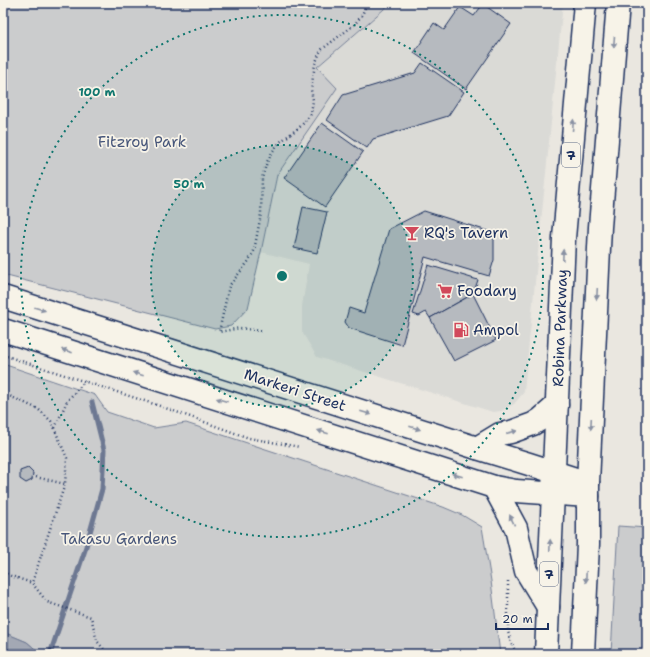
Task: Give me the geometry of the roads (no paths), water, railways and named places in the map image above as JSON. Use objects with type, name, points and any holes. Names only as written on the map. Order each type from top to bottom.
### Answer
[{"type":"main road","name":"Robina Parkway","points":[[546,654],[564,238],[585,3]]},
{"type":"main road","points":[[583,654],[588,544],[588,490],[602,196],[618,3]]},
{"type":"main road","name":"Markeri Street","points":[[3,297],[477,448],[554,471],[588,490]]},
{"type":"main road","name":"Markeri Street","points":[[3,330],[494,487],[516,492],[553,494],[588,490]]},
{"type":"main road","points":[[477,448],[500,434],[511,432],[533,424],[557,405]]},
{"type":"main road","points":[[494,487],[516,528],[526,571],[548,606]]},
{"type":"waterway","points":[[50,654],[85,550],[102,489],[104,450],[92,402]]},
{"type":"place","name":"RQ's Tavern","points":[[412,233]]},
{"type":"place","name":"Foodary","points":[[445,291]]},
{"type":"place","name":"Ampol","points":[[461,330]]},
{"type":"park label","name":"Fitzroy Park","points":[[142,142]]},
{"type":"park label","name":"Takasu Gardens","points":[[119,539]]}]
